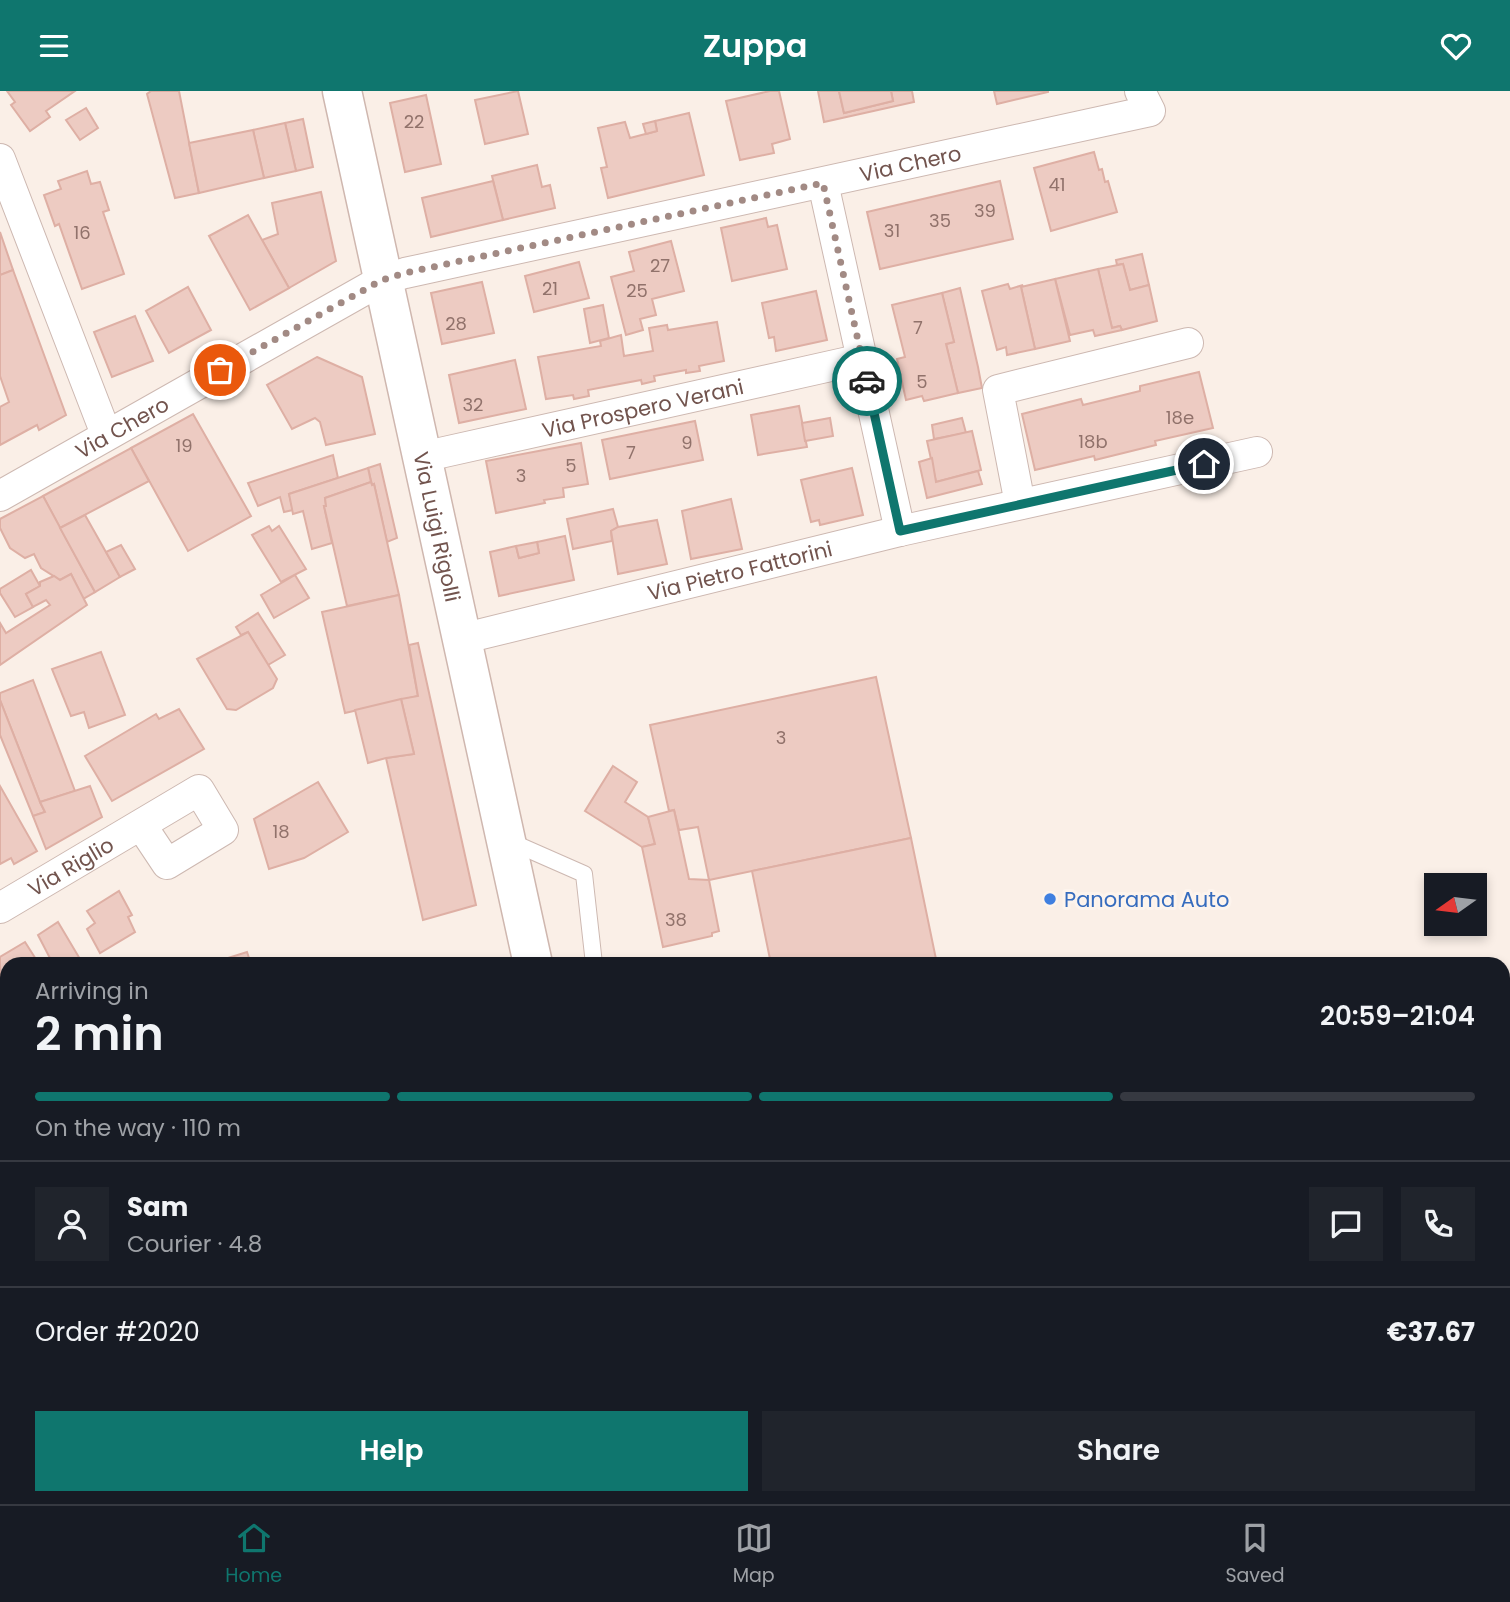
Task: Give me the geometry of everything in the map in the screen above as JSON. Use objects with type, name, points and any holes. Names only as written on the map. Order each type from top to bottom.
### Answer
[{"type":"main road","name":"Via Luigi Rigolli","points":[[342,91],[531,957]]},
{"type":"street","name":"Via Chero","points":[[0,496],[382,280],[1150,111],[1140,91]]},
{"type":"street","points":[[0,159],[106,435]]},
{"type":"street","points":[[823,183],[900,531]]},
{"type":"street","points":[[1020,505],[998,390],[1188,343]]},
{"type":"street","name":"Via Prospero Verani","points":[[422,457],[862,359]]},
{"type":"street","name":"Via Pietro Fattorini","points":[[461,639],[900,531],[1257,452]]},
{"type":"street","name":"Via Riglio","points":[[0,908],[141,825]]},
{"type":"lane","points":[[506,840],[584,874],[593,957]]},
{"type":"building","points":[[7,91],[75,91],[46,111],[50,117],[30,131],[11,105],[15,102]]},
{"type":"building","points":[[151,91],[179,91],[199,193],[175,198],[147,94]]},
{"type":"building","points":[[518,91],[528,134],[485,144],[475,100]]},
{"type":"building","points":[[779,91],[790,139],[772,144],[774,153],[740,160],[726,101]]},
{"type":"building","points":[[818,91],[839,91],[844,113],[893,101],[891,91],[912,91],[914,102],[824,122]]},
{"type":"building","points":[[839,91],[891,91],[893,101],[844,113]]},
{"type":"building","points":[[994,91],[1048,91],[1048,92],[997,104]]},
{"type":"building","points":[[426,95],[441,164],[405,172],[390,103]]},
{"type":"building","points":[[86,108],[98,128],[80,140],[66,120]]},
{"type":"building","points":[[689,113],[704,175],[608,198],[601,168],[607,167],[598,128],[625,122],[630,138],[657,131],[655,121]]},
{"type":"building","points":[[303,119],[313,167],[296,171],[285,123]]},
{"type":"building","points":[[655,121],[657,131],[646,134],[643,124]]},
{"type":"building","points":[[285,123],[296,171],[264,178],[253,130]]},
{"type":"building","points":[[253,130],[264,178],[199,193],[189,143]]},
{"type":"building","points":[[1094,152],[1099,170],[1102,169],[1105,182],[1108,181],[1117,212],[1051,231],[1034,168]]},
{"type":"building","points":[[537,165],[542,187],[550,185],[555,208],[503,220],[492,176]]},
{"type":"building","points":[[87,171],[91,184],[100,182],[109,210],[103,212],[124,274],[82,289],[59,224],[55,226],[44,195],[61,189],[58,181]]},
{"type":"building","points":[[493,181],[503,220],[431,237],[422,198]]},
{"type":"building","points":[[1000,181],[1013,239],[880,269],[867,212]]},
{"type":"building","points":[[321,192],[336,261],[289,288],[262,240],[278,234],[272,203]]},
{"type":"building","points":[[248,215],[289,288],[250,310],[209,236]]},
{"type":"building","points":[[766,218],[768,227],[777,225],[787,269],[732,281],[721,228]]},
{"type":"building","points":[[0,232],[13,270],[0,275]]},
{"type":"building","points":[[671,241],[684,291],[652,299],[656,315],[640,319],[643,330],[626,335],[611,277],[634,271],[629,252]]},
{"type":"building","points":[[1142,254],[1149,285],[1130,290],[1123,264],[1117,265],[1116,260]]},
{"type":"building","points":[[579,262],[589,298],[534,312],[525,276]]},
{"type":"building","points":[[1123,264],[1130,290],[1149,285],[1157,321],[1122,330],[1120,326],[1112,328],[1098,269]]},
{"type":"building","points":[[1098,269],[1112,328],[1120,326],[1122,330],[1095,336],[1093,330],[1070,335],[1055,279]]},
{"type":"building","points":[[13,270],[66,415],[39,430],[37,425],[0,445],[0,407],[9,402],[0,376],[0,275]]},
{"type":"building","points":[[1055,279],[1070,341],[1035,349],[1021,287]]},
{"type":"building","points":[[482,282],[494,333],[442,344],[431,293]]},
{"type":"building","points":[[1008,284],[1010,289],[1023,285],[1021,287],[1035,349],[1007,355],[1006,347],[997,350],[982,291]]},
{"type":"building","points":[[188,287],[211,330],[169,353],[146,311]]},
{"type":"building","points":[[960,288],[982,388],[958,393],[946,344],[954,342],[942,293]]},
{"type":"building","points":[[816,291],[827,340],[776,351],[774,337],[769,338],[762,303]]},
{"type":"building","points":[[942,293],[954,342],[946,344],[958,393],[924,401],[922,396],[906,400],[897,359],[905,357],[892,305]]},
{"type":"building","points":[[603,305],[609,338],[590,343],[584,309]]},
{"type":"building","points":[[135,316],[153,361],[112,377],[94,332]]},
{"type":"building","points":[[717,322],[724,361],[699,366],[700,371],[686,373],[686,370],[654,376],[655,381],[642,384],[641,380],[588,390],[589,396],[574,399],[573,395],[546,399],[538,357],[601,346],[600,341],[621,335],[624,356],[653,351],[649,328],[667,325],[668,330]]},
{"type":"building","points":[[317,357],[362,377],[375,434],[326,445],[320,422],[315,418],[292,429],[267,385]]},
{"type":"building","points":[[515,360],[526,409],[459,423],[449,375]]},
{"type":"building","points":[[1199,372],[1213,428],[1155,441],[1156,445],[1095,460],[1094,456],[1035,470],[1022,414],[1081,399],[1083,405],[1140,391],[1140,386]]},
{"type":"building","points":[[799,406],[807,447],[758,455],[751,415]]},
{"type":"building","points":[[193,414],[251,516],[188,551],[131,448]]},
{"type":"building","points":[[830,418],[833,436],[805,441],[802,423]]},
{"type":"building","points":[[962,418],[966,433],[934,439],[932,425]]},
{"type":"building","points":[[695,421],[703,460],[610,479],[602,440]]},
{"type":"building","points":[[972,431],[981,470],[936,482],[927,441]]},
{"type":"building","points":[[581,443],[588,484],[563,488],[564,497],[544,500],[545,503],[496,513],[486,461]]},
{"type":"building","points":[[131,448],[149,481],[60,528],[43,496]]},
{"type":"building","points":[[333,455],[338,478],[289,494],[293,510],[284,512],[280,497],[258,506],[248,483]]},
{"type":"building","points":[[932,458],[936,482],[978,471],[982,484],[927,498],[919,462]]},
{"type":"building","points":[[380,464],[397,538],[387,542],[368,468]]},
{"type":"building","points":[[368,468],[371,482],[325,498],[324,506],[332,543],[312,549],[303,511],[293,514],[289,494]]},
{"type":"building","points":[[852,468],[863,515],[820,525],[819,520],[811,522],[801,480]]},
{"type":"building","points":[[371,482],[374,484],[399,595],[347,606],[324,506],[325,498]]},
{"type":"building","points":[[43,496],[95,592],[83,599],[71,574],[60,580],[41,568],[34,554],[25,558],[10,548],[0,528],[0,519]]},
{"type":"building","points":[[731,499],[742,549],[691,559],[682,511]]},
{"type":"building","points":[[613,509],[618,527],[611,531],[612,541],[573,549],[567,519]]},
{"type":"building","points":[[85,515],[120,577],[95,592],[60,528]]},
{"type":"building","points":[[657,520],[667,564],[618,574],[611,531],[618,527]]},
{"type":"building","points":[[269,526],[272,531],[279,526],[306,569],[281,582],[252,535]]},
{"type":"building","points":[[565,536],[574,580],[499,596],[490,552],[516,546],[519,558],[539,553],[537,542]]},
{"type":"building","points":[[537,542],[539,553],[519,558],[516,546]]},
{"type":"building","points":[[121,545],[135,569],[120,577],[106,552]]},
{"type":"building","points":[[31,570],[40,586],[26,594],[33,607],[15,617],[0,589]]},
{"type":"building","points":[[71,574],[87,605],[0,665],[0,623],[6,633],[50,605],[46,600],[33,607],[26,594],[40,586],[40,582],[54,576],[60,580]]},
{"type":"building","points":[[295,575],[309,598],[274,618],[261,595]]},
{"type":"building","points":[[399,595],[418,696],[345,713],[322,612]]},
{"type":"building","points":[[258,613],[285,655],[268,665],[248,632],[241,635],[236,627]]},
{"type":"building","points":[[248,632],[277,679],[273,688],[236,710],[227,709],[197,659]]},
{"type":"building","points":[[418,643],[476,905],[423,920],[386,758],[414,754],[401,699],[418,696],[409,645]]},
{"type":"building","points":[[101,652],[125,715],[89,728],[84,712],[71,716],[52,669]]},
{"type":"building","points":[[876,677],[911,838],[709,880],[698,827],[679,830],[674,810],[669,811],[650,725]]},
{"type":"building","points":[[33,680],[75,791],[40,802],[0,700],[0,693]]},
{"type":"building","points":[[401,699],[414,754],[368,763],[355,710]]},
{"type":"building","points":[[0,700],[45,812],[33,816],[0,735]]},
{"type":"building","points":[[179,709],[204,749],[112,801],[85,756],[156,714],[159,719]]},
{"type":"building","points":[[613,766],[637,782],[625,802],[648,817],[655,844],[642,847],[585,811]]},
{"type":"building","points":[[318,782],[348,832],[304,858],[269,869],[254,819]]},
{"type":"building","points":[[0,786],[37,851],[14,864],[11,858],[0,864]]},
{"type":"building","points":[[90,786],[102,817],[46,849],[33,816],[45,812],[40,802]]},
{"type":"building","points":[[674,810],[689,879],[709,880],[719,931],[712,933],[712,936],[663,947],[642,847],[655,844],[648,817]]},
{"type":"building","points":[[911,838],[936,957],[770,957],[752,871]]},
{"type":"building","points":[[119,891],[132,915],[128,917],[135,932],[100,953],[87,929],[95,923],[87,911]]},
{"type":"building","points":[[58,922],[79,957],[49,957],[38,935]]},
{"type":"building","points":[[25,942],[35,957],[0,957]]},
{"type":"building","points":[[247,952],[249,957],[231,957]]},
{"type":"way so far","points":[[220,370],[382,280],[823,183],[867,381]]},
{"type":"place","name":"Panorama Auto","points":[[1050,899]]},
{"type":"route","points":[[867,381],[900,531],[1204,464]]}]
